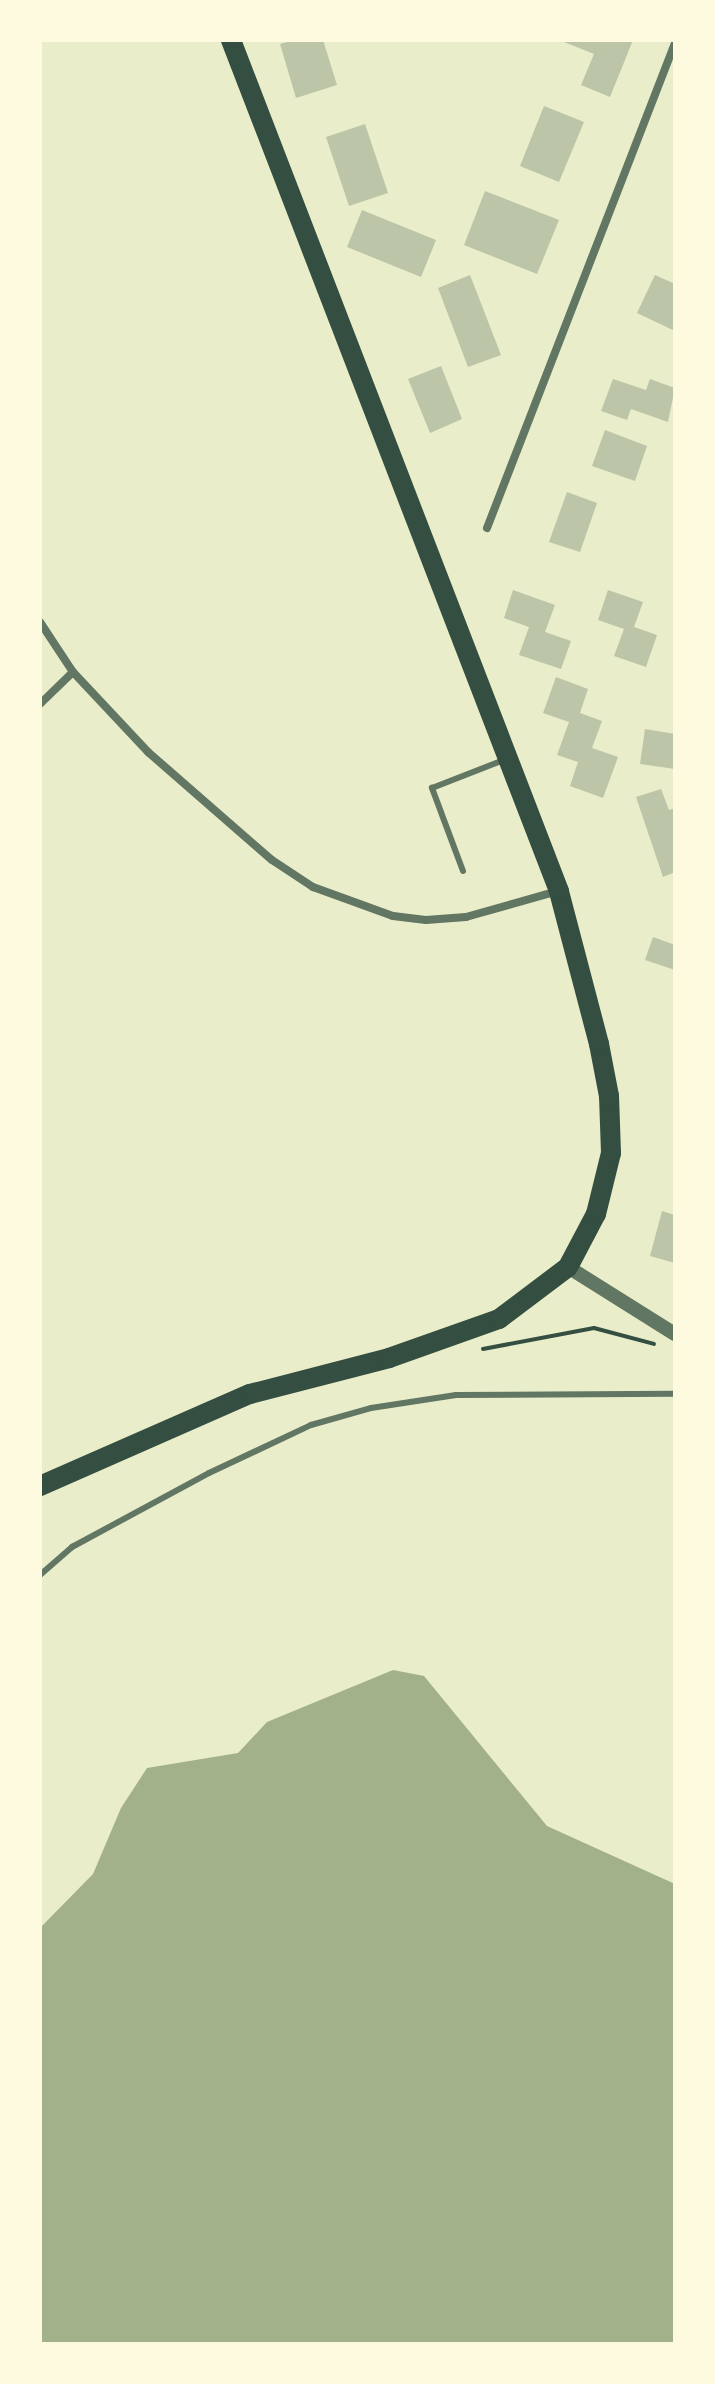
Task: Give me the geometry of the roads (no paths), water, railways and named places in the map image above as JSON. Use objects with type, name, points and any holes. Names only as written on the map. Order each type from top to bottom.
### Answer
[{"type":"main road","points":[[40,1486],[250,1394],[389,1358],[499,1319],[568,1267],[596,1214],[611,1153],[602,1057],[559,891],[231,40]]},
{"type":"street","points":[[487,528],[675,43]]},
{"type":"street","points":[[40,622],[73,672],[148,752],[272,860],[313,887],[393,916],[426,920],[466,917],[559,891]]},
{"type":"street","points":[[40,704],[73,672]]},
{"type":"street","points":[[568,1267],[675,1334]]},
{"type":"lane","points":[[463,871],[432,788],[507,758]]},
{"type":"lane","points":[[40,1575],[72,1547],[209,1473],[311,1425],[371,1408],[456,1395],[675,1394]]}]
